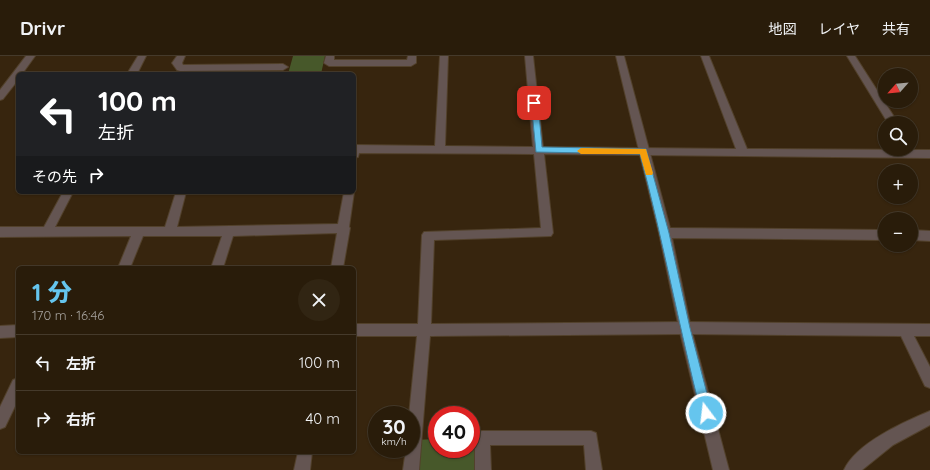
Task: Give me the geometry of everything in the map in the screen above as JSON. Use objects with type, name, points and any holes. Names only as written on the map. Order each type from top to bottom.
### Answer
[{"type":"street","points":[[19,72],[31,56]]},
{"type":"street","points":[[133,72],[142,56]]},
{"type":"street","points":[[181,56],[177,63],[180,68],[282,71],[286,56]]},
{"type":"street","points":[[330,56],[329,63],[411,63],[412,56]]},
{"type":"street","points":[[440,149],[444,56]]},
{"type":"street","points":[[410,470],[424,330],[428,235],[547,233],[529,56]]},
{"type":"street","points":[[620,56],[665,233],[685,328],[721,470]]},
{"type":"street","points":[[706,56],[743,152]]},
{"type":"street","points":[[851,56],[889,116]]},
{"type":"street","points":[[0,97],[16,76]]},
{"type":"street","points":[[356,149],[743,152],[878,151]]},
{"type":"street","points":[[918,152],[930,154]]},
{"type":"street","points":[[47,232],[67,194]]},
{"type":"street","points":[[170,231],[180,194]]},
{"type":"street","points":[[338,266],[349,194]]},
{"type":"street","points":[[0,232],[229,231],[344,228]]},
{"type":"street","points":[[125,266],[139,231]]},
{"type":"street","points":[[218,266],[229,231]]},
{"type":"street","points":[[665,233],[878,235]]},
{"type":"street","points":[[918,235],[930,236]]},
{"type":"street","points":[[356,330],[685,328],[930,330]]},
{"type":"street","points":[[904,329],[930,381]]},
{"type":"street","points":[[0,332],[16,331]]},
{"type":"street","points":[[0,422],[16,389]]},
{"type":"street","points":[[852,470],[863,457],[890,437],[930,418]]},
{"type":"street","points":[[482,470],[482,438],[590,438],[594,470]]},
{"type":"street","points":[[302,470],[305,454]]},
{"type":"green space","points":[[293,56],[325,56],[321,72],[289,72]]},
{"type":"green space","points":[[480,438],[482,438],[483,470],[411,470],[412,458],[420,458],[420,440],[428,439],[428,458],[480,458]]},
{"type":"slow traffic","points":[[581,151],[643,151],[649,173]]},
{"type":"route","points":[[534,103],[539,150],[643,151],[665,233],[685,328],[706,413]]}]
